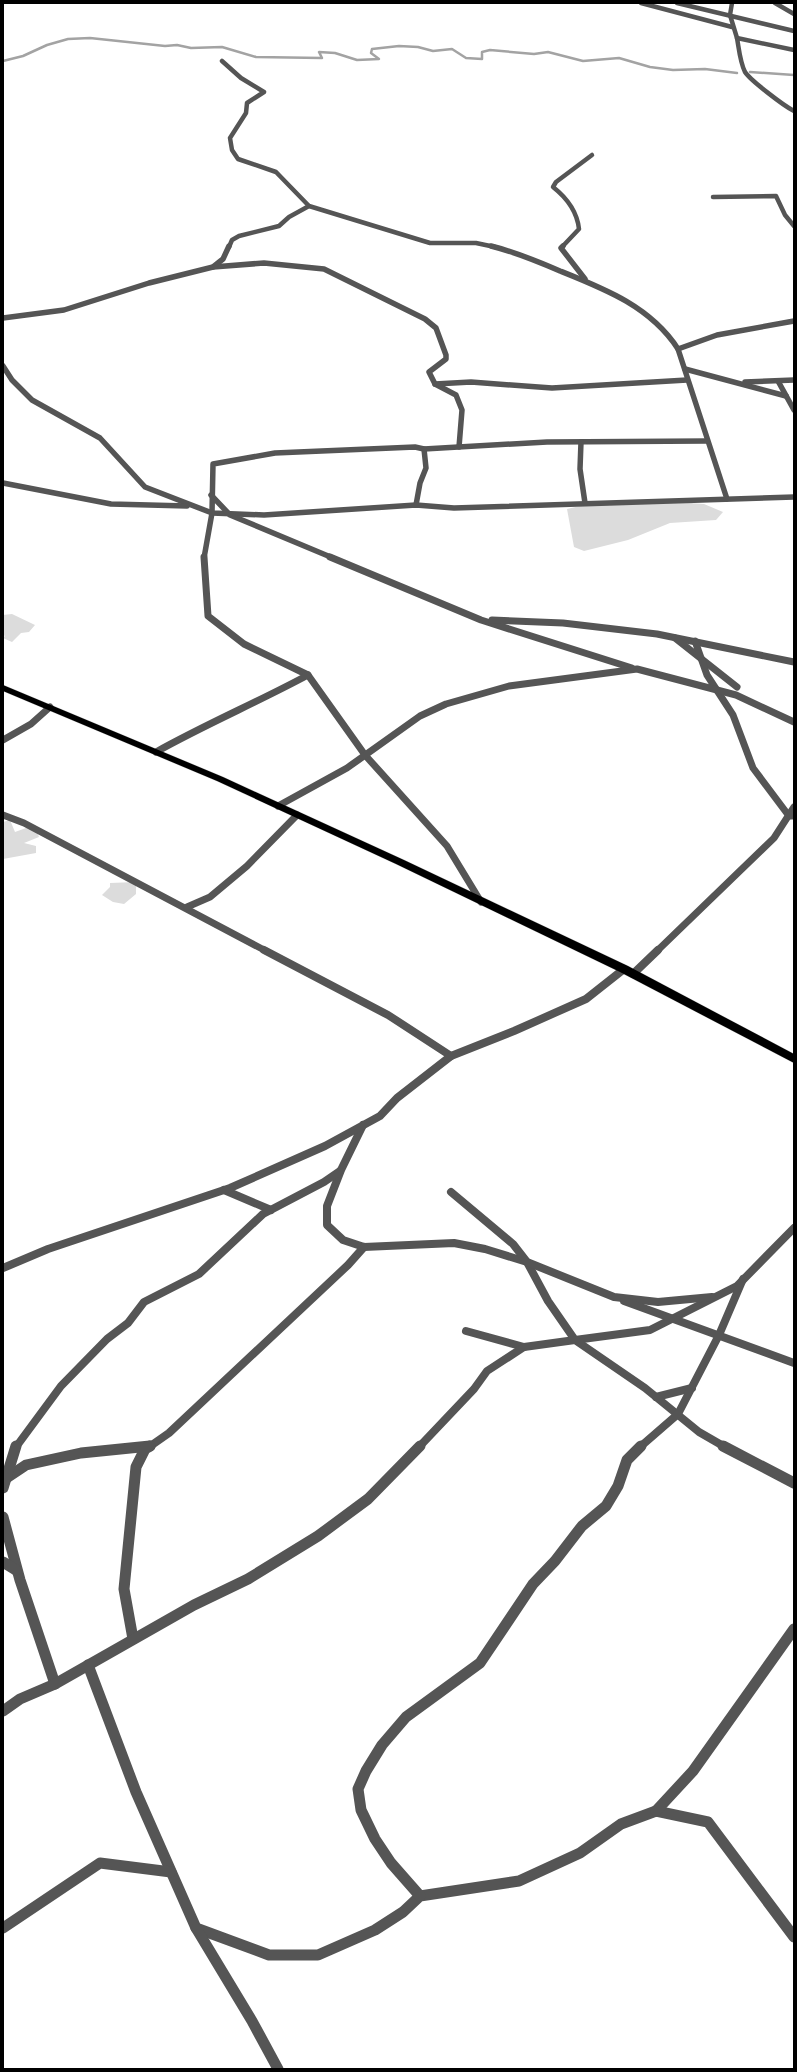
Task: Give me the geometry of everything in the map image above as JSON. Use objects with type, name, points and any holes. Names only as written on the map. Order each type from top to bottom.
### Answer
[{"type":"highway","points":[[3,688],[156,752],[278,806],[628,971],[794,1058]]},
{"type":"street","points":[[641,3],[732,27]]},
{"type":"street","points":[[677,3],[794,31]]},
{"type":"street","points":[[732,3],[730,16],[732,27],[737,38],[741,58],[748,75],[768,91],[778,102],[794,111]]},
{"type":"street","points":[[775,3],[794,14]]},
{"type":"street","points":[[737,38],[794,50]]},
{"type":"street","points":[[222,61],[241,78],[264,92],[262,95],[247,103],[246,113],[230,138],[232,150],[238,158],[276,172],[309,206],[430,243],[447,245],[472,242],[506,249],[585,279],[617,295],[657,323],[673,338],[678,349],[727,499]]},
{"type":"street","points":[[585,279],[560,248],[579,228],[579,223],[568,199],[553,187],[556,182],[592,155]]},
{"type":"street","points":[[713,197],[776,196],[785,215],[794,226]]},
{"type":"street","points":[[213,267],[223,259],[232,240],[239,236],[279,226],[289,216],[309,206]]},
{"type":"street","points":[[3,318],[64,310],[100,300],[149,283],[213,267],[264,263],[324,269],[425,319],[436,328],[446,355],[446,359],[429,372],[435,384],[456,395],[462,410],[459,447]]},
{"type":"street","points":[[678,349],[686,343],[708,336],[794,321]]},
{"type":"street","points":[[3,366],[12,380],[32,400],[100,438],[145,487],[212,513],[230,515],[264,515],[416,505],[454,508],[585,502],[794,497]]},
{"type":"street","points":[[685,369],[786,396]]},
{"type":"street","points":[[435,384],[470,382],[552,388],[687,380]]},
{"type":"street","points":[[731,382],[794,380]]},
{"type":"street","points":[[778,381],[794,410]]},
{"type":"street","points":[[481,902],[447,846],[365,755],[308,675],[244,644],[208,616],[204,553],[212,513],[211,495],[213,464],[274,453],[415,447],[424,449],[581,442],[707,441]]},
{"type":"street","points":[[581,442],[580,469],[585,502]]},
{"type":"street","points":[[416,505],[420,483],[426,468],[424,449]]},
{"type":"street","points":[[3,483],[111,504],[192,506]]},
{"type":"street","points":[[211,495],[230,515],[481,620],[637,669],[715,688],[736,695],[794,722]]},
{"type":"street","points":[[481,620],[563,623],[672,636],[794,662]]},
{"type":"street","points":[[672,636],[737,687]]},
{"type":"street","points":[[695,641],[715,688],[733,715],[752,768],[791,816]]},
{"type":"street","points":[[278,806],[323,783],[420,716],[446,704],[509,686],[637,669]]},
{"type":"street","points":[[156,752],[197,729],[252,705],[308,675]]},
{"type":"street","points":[[3,740],[31,724],[50,707]]},
{"type":"street","points":[[3,1268],[48,1249],[224,1190],[324,1146],[380,1116],[397,1098],[451,1056],[514,1031],[586,999],[628,971],[774,838],[791,816],[794,807]]},
{"type":"street","points":[[3,815],[24,823],[120,874],[187,907],[388,1015],[451,1056]]},
{"type":"street","points":[[187,907],[210,897],[247,866],[296,815]]},
{"type":"street","points":[[364,1125],[341,1170],[326,1206],[327,1225],[343,1240],[364,1247],[454,1243],[485,1249],[527,1262],[672,1319],[794,1363]]},
{"type":"street","points":[[3,1488],[8,1477],[16,1446],[61,1386],[107,1339],[128,1323],[144,1302],[199,1274],[263,1214],[324,1182],[341,1170]]},
{"type":"street","points":[[224,1190],[271,1210]]},
{"type":"street","points":[[451,1192],[513,1244],[527,1262],[548,1301],[575,1340],[656,1397],[700,1432],[778,1476],[794,1483]]},
{"type":"street","points":[[466,1331],[524,1347],[650,1330],[737,1286],[793,1232]]},
{"type":"street","points":[[133,1639],[124,1589],[136,1467],[145,1449],[169,1433],[348,1265],[364,1247]]},
{"type":"street","points":[[420,1896],[391,1863],[379,1845],[361,1810],[358,1790],[366,1771],[382,1745],[406,1717],[480,1663],[533,1584],[555,1561],[582,1526],[606,1506],[618,1486],[627,1460],[651,1436],[678,1414],[719,1335],[743,1279]]},
{"type":"street","points":[[614,1297],[658,1302],[716,1296]]},
{"type":"street","points":[[3,1711],[20,1700],[55,1684],[194,1605],[248,1579],[318,1536],[368,1499],[474,1389],[487,1372],[524,1347]]},
{"type":"street","points":[[656,1397],[692,1388]]},
{"type":"street","points":[[8,1477],[26,1464],[81,1452],[150,1446]]},
{"type":"street","points":[[3,1516],[16,1570],[40,1635],[55,1684]]},
{"type":"street","points":[[3,1562],[16,1570]]},
{"type":"street","points":[[196,1928],[269,1955],[318,1955],[375,1930],[403,1912],[420,1896],[519,1881],[580,1853],[621,1824],[656,1810],[693,1771],[794,1629]]},
{"type":"street","points":[[88,1664],[136,1792],[196,1928],[252,2021],[278,2069]]},
{"type":"street","points":[[656,1810],[708,1822],[794,1937]]},
{"type":"street","points":[[3,1928],[100,1862],[171,1872]]},
{"type":"shaded area","points":[[676,502],[704,504],[723,512],[716,520],[670,523],[628,540],[584,551],[574,547],[567,509],[580,506]]},
{"type":"shaded area","points":[[12,614],[35,625],[29,632],[21,633],[12,642],[3,638],[5,636],[3,635],[3,615]]},
{"type":"shaded area","points":[[10,820],[15,832],[26,828],[36,829],[39,837],[24,843],[36,846],[36,853],[3,859],[3,822]]},
{"type":"shaded area","points":[[136,882],[136,894],[124,904],[113,902],[102,895],[110,887],[110,883]]},
{"type":"waterway","points":[[3,61],[23,56],[47,45],[68,39],[90,38],[165,46],[177,45],[191,48],[222,47],[256,57],[322,58],[319,52],[335,53],[357,60],[379,59],[371,53],[372,49],[399,46],[418,47],[433,51],[452,49],[466,58],[482,59],[482,52],[490,50],[534,54],[548,52],[583,61],[619,58],[650,67],[673,70],[705,69],[737,73]]},
{"type":"waterway","points":[[750,72],[794,75]]}]
